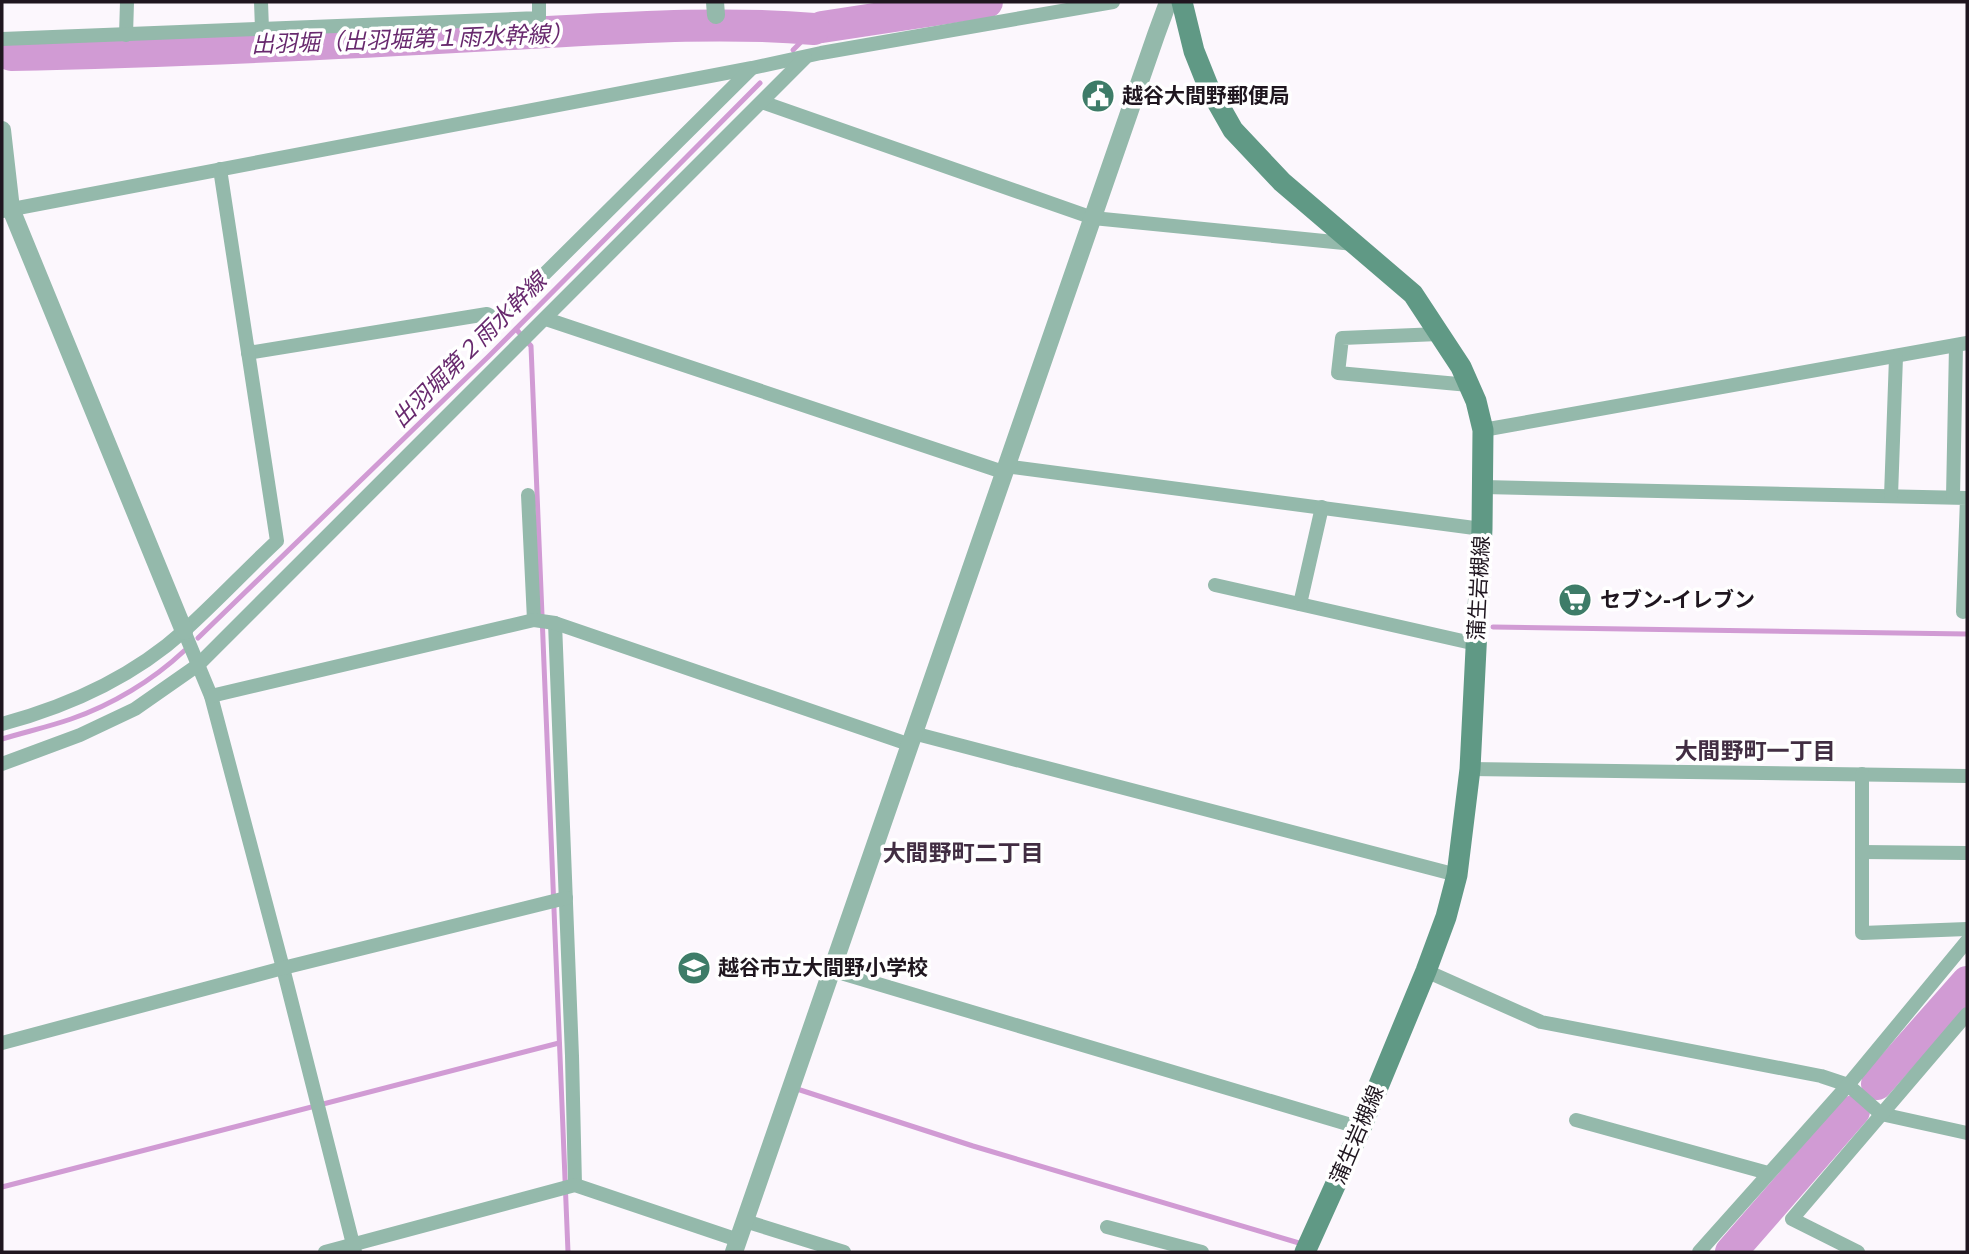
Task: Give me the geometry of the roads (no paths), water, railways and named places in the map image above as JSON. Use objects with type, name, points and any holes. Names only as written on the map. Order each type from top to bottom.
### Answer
[{"type":"main road","name":"蒲生岩槻線","points":[[1182,2],[1194,51],[1208,86],[1233,130],[1282,182],[1413,294],[1461,367],[1476,401],[1483,430],[1484,487],[1470,769],[1457,875],[1446,917],[1426,971],[1361,1128],[1305,1252]]},
{"type":"street","points":[[126,35],[127,2]]},
{"type":"street","points":[[261,2],[262,29]]},
{"type":"street","points":[[2,39],[539,18],[539,2]]},
{"type":"street","points":[[6,210],[806,57],[1113,2]]},
{"type":"street","points":[[325,1252],[354,1249],[575,1185],[736,1246],[1004,469],[1156,35],[1167,5],[1171,2]]},
{"type":"street","points":[[2,764],[135,709],[198,665],[806,57]]},
{"type":"street","points":[[248,353],[487,314],[498,320],[751,68]]},
{"type":"street","points":[[762,102],[1093,218],[1356,244]]},
{"type":"street","points":[[2,130],[6,210],[211,696],[354,1249]]},
{"type":"street","points":[[2,724],[47,712],[83,696],[152,656],[184,631],[277,541],[220,169]]},
{"type":"street","points":[[545,319],[1004,469],[1482,529]]},
{"type":"street","points":[[1440,334],[1342,338],[1338,373],[1469,385]]},
{"type":"street","points":[[1483,430],[1962,344],[1953,497]]},
{"type":"street","points":[[1891,496],[1896,357]]},
{"type":"street","points":[[1484,487],[1967,498],[1963,612]]},
{"type":"street","points":[[528,495],[534,620]]},
{"type":"street","points":[[1300,604],[1322,507]]},
{"type":"street","points":[[1215,585],[1476,644]]},
{"type":"street","points":[[211,696],[534,620],[555,623],[911,738],[1457,875]]},
{"type":"street","points":[[555,623],[575,1185]]},
{"type":"street","points":[[1470,769],[1967,776]]},
{"type":"street","points":[[1862,774],[1862,933],[1967,929]]},
{"type":"street","points":[[1862,852],[1967,853]]},
{"type":"street","points":[[2,1043],[283,968],[566,898]]},
{"type":"street","points":[[1699,1252],[1849,1085],[1967,941]]},
{"type":"street","points":[[831,970],[1361,1128]]},
{"type":"street","points":[[1426,971],[1541,1022],[1821,1076],[1849,1085],[1881,1114],[1967,1133]]},
{"type":"street","points":[[1858,1252],[1834,1247],[1792,1219],[1967,1014]]},
{"type":"street","points":[[1576,1120],[1768,1173]]},
{"type":"street","points":[[745,1221],[844,1252]]},
{"type":"street","points":[[1107,1227],[1202,1252]]},
{"type":"waterway","name":"出羽堀（出羽堀第１雨水幹線）","points":[[822,27],[987,2]]},
{"type":"waterway","name":"出羽堀（出羽堀第１雨水幹線）","points":[[11,55],[251,47],[653,27],[733,25],[814,29]]},
{"type":"waterway","name":"出羽堀第２雨水幹線","points":[[793,50],[814,29]]},
{"type":"waterway","name":"出羽堀第２雨水幹線","points":[[198,638],[489,356],[760,83]]},
{"type":"waterway","points":[[516,329],[531,346],[568,1252]]},
{"type":"waterway","points":[[1493,627],[1967,634]]},
{"type":"waterway","name":"出羽堀第２雨水幹線","points":[[2,739],[102,707],[145,682],[184,651]]},
{"type":"waterway","points":[[1877,1084],[1967,982]]},
{"type":"waterway","points":[[2,1187],[559,1043]]},
{"type":"waterway","points":[[794,1088],[973,1146],[1299,1243]]},
{"type":"waterway","points":[[1731,1252],[1854,1111]]},
{"type":"place","name":"越谷大間野郵便局","points":[[1098,96]]},
{"type":"place","name":"セブン-イレブン","points":[[1575,600]]},
{"type":"place","name":"越谷市立大間野小学校","points":[[694,968]]},
{"type":"district","name":"大間野町一丁目","points":[[1755,751]]},
{"type":"district","name":"大間野町二丁目","points":[[963,853]]}]
